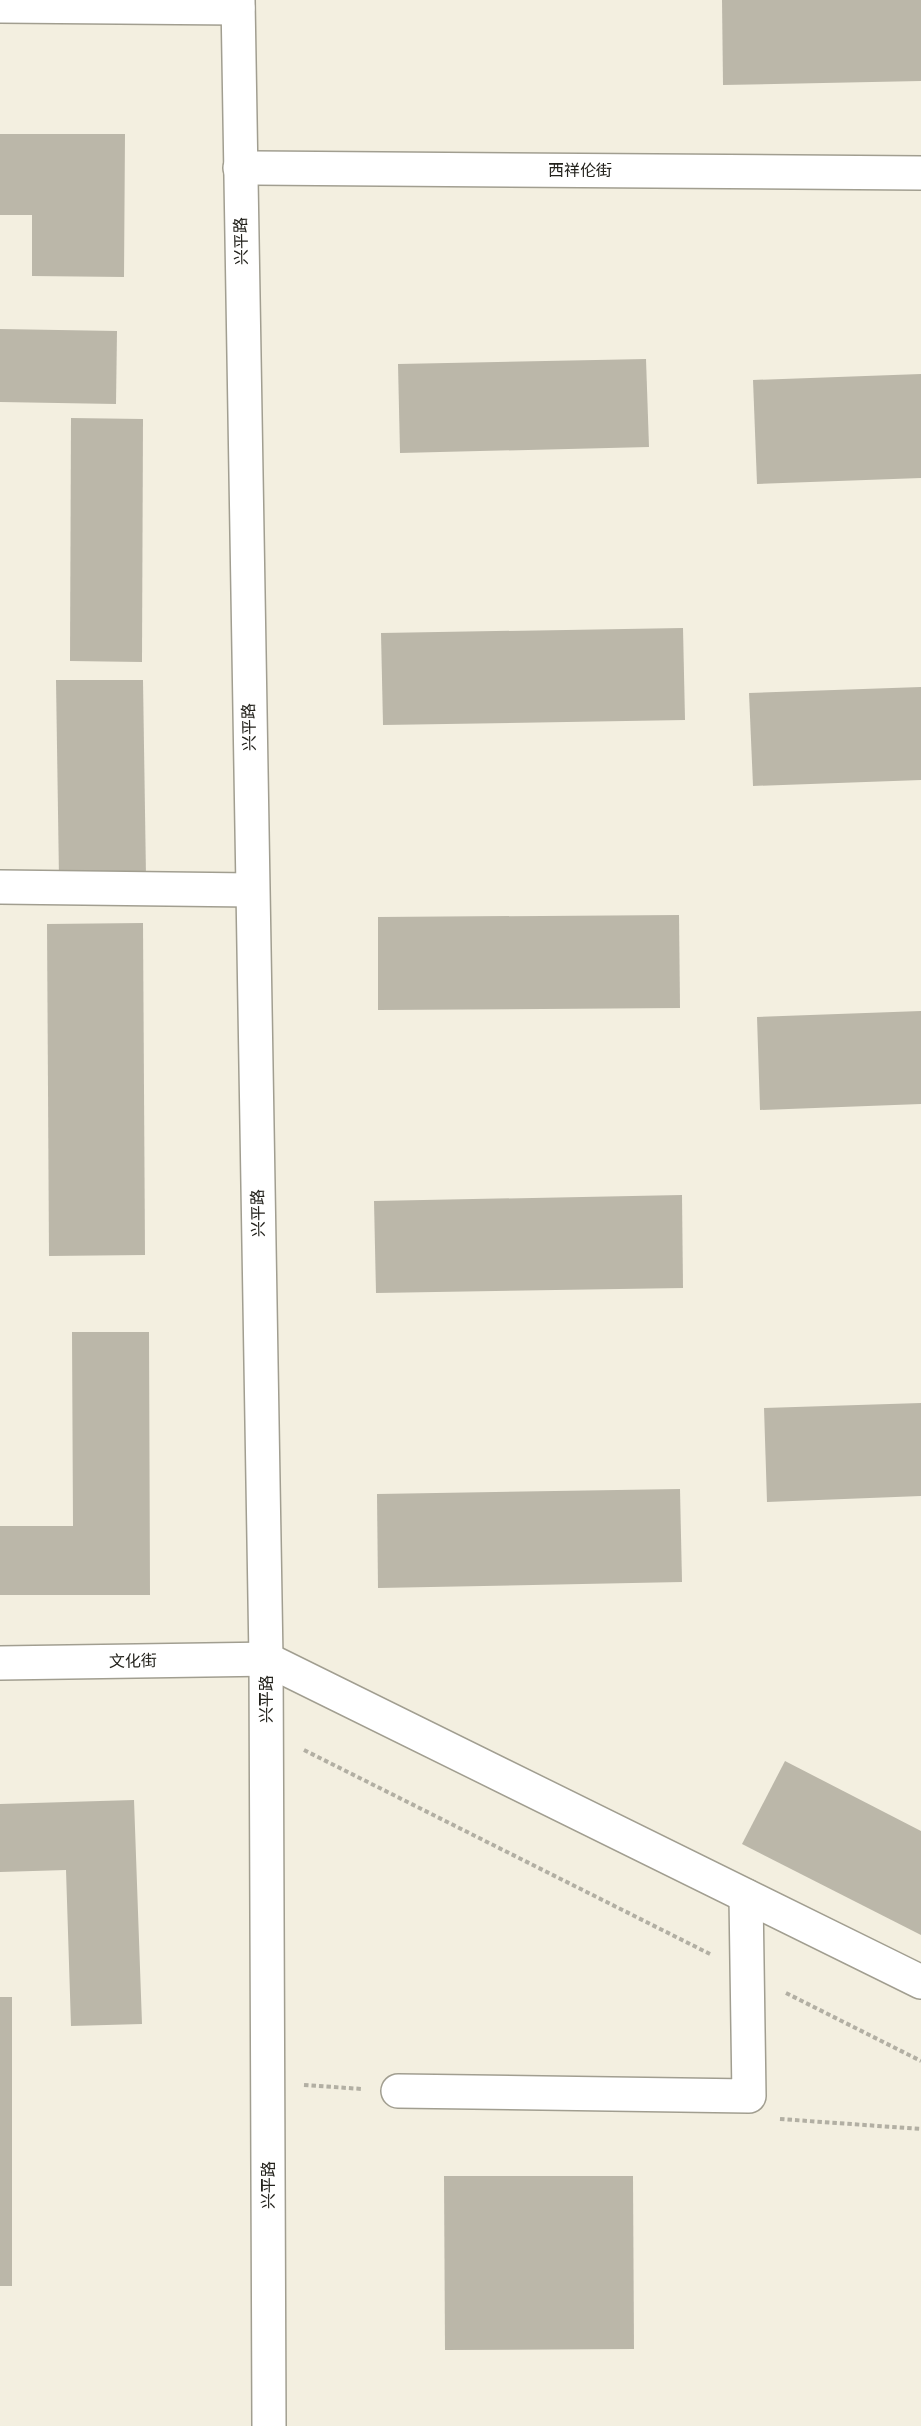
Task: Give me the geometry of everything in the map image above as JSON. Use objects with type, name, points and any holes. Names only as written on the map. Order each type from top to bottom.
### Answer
[{"type":"street","points":[[0,6],[238,4]]},
{"type":"street","name":"兴平路","points":[[238,4],[266,1659],[269,2426]]},
{"type":"street","name":"西祥伦街","points":[[240,168],[921,173]]},
{"type":"street","points":[[0,888],[252,890]]},
{"type":"street","points":[[266,1659],[921,1983]]},
{"type":"street","name":"文化街","points":[[0,1663],[266,1659]]},
{"type":"street","points":[[398,2091],[749,2096],[746,1896]]},
{"type":"path","points":[[266,1730],[720,1960]]},
{"type":"path","points":[[784,1992],[921,2061]]},
{"type":"building","points":[[722,0],[921,0],[921,81],[723,85]]},
{"type":"building","points":[[0,134],[125,134],[124,277],[32,276],[32,215],[0,215]]},
{"type":"building","points":[[0,329],[117,331],[116,404],[0,402]]},
{"type":"building","points":[[646,359],[649,447],[400,453],[398,364]]},
{"type":"building","points":[[921,374],[921,478],[757,484],[753,380]]},
{"type":"building","points":[[71,418],[143,419],[142,662],[70,661]]},
{"type":"building","points":[[683,628],[685,720],[383,725],[381,633]]},
{"type":"building","points":[[56,680],[143,680],[146,877],[59,878]]},
{"type":"building","points":[[921,687],[921,780],[753,786],[749,693]]},
{"type":"building","points":[[679,915],[680,1008],[378,1010],[378,917]]},
{"type":"building","points":[[143,923],[145,1255],[49,1256],[47,924]]},
{"type":"building","points":[[921,1011],[921,1104],[760,1110],[757,1017]]},
{"type":"building","points":[[682,1195],[683,1288],[376,1293],[374,1201]]},
{"type":"building","points":[[72,1332],[149,1332],[150,1595],[0,1595],[0,1526],[73,1526]]},
{"type":"building","points":[[921,1403],[921,1496],[767,1502],[764,1408]]},
{"type":"building","points":[[680,1489],[682,1582],[378,1588],[377,1494]]},
{"type":"building","points":[[785,1761],[921,1831],[921,1935],[742,1844]]},
{"type":"building","points":[[134,1800],[142,2024],[71,2026],[66,1870],[0,1872],[0,1804]]},
{"type":"building","points":[[0,1997],[12,1997],[12,2286],[0,2286]]},
{"type":"building","points":[[444,2176],[633,2176],[634,2349],[445,2350]]}]
